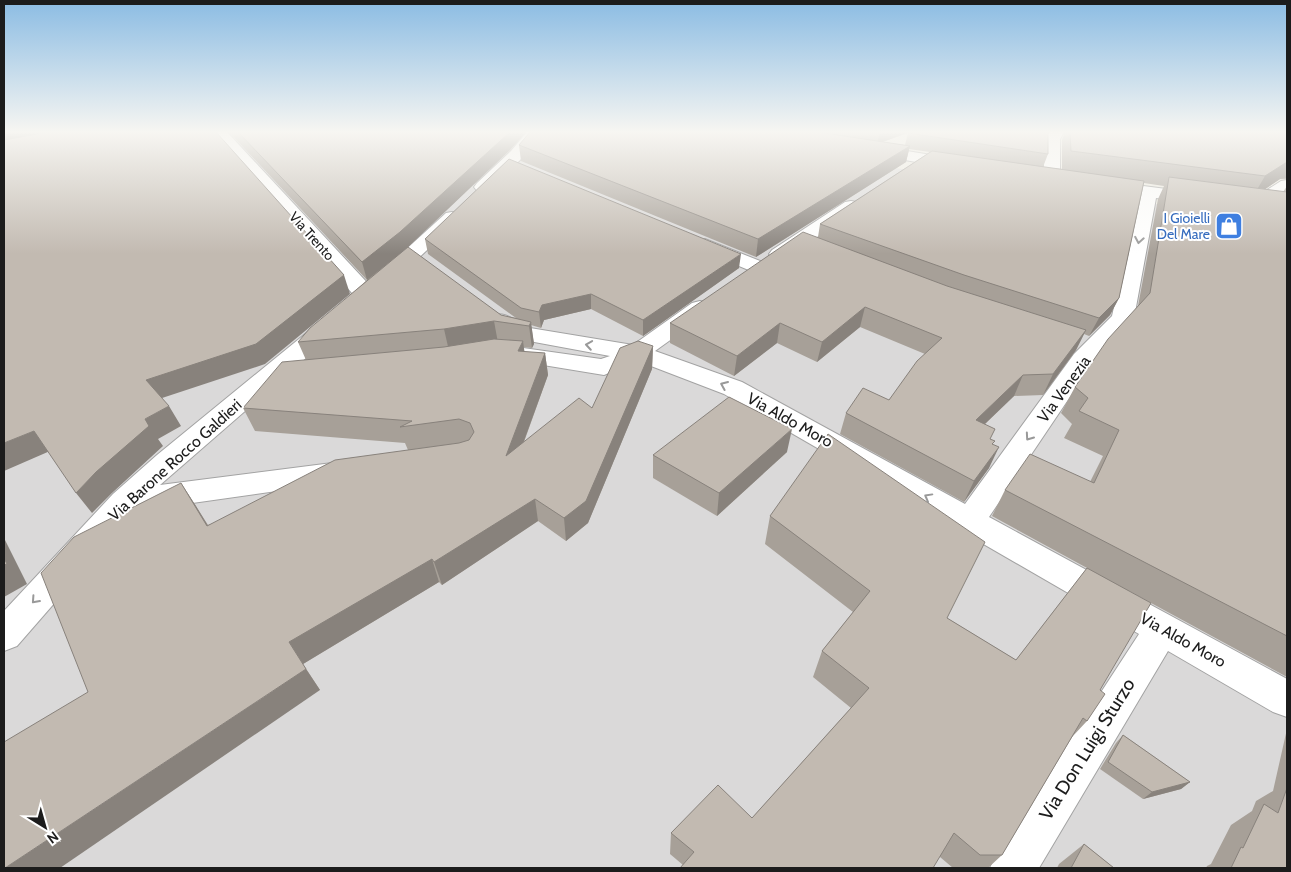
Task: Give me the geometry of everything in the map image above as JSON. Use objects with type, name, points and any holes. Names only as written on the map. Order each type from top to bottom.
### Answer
[{"type":"street","name":"Via Trento","points":[[256,173],[366,295]]},
{"type":"street","name":"Via Barone Rocco Galdieri","points":[[4,634],[124,502],[366,295],[420,261],[470,199],[506,173]]},
{"type":"street","points":[[1052,173],[1052,178]]},
{"type":"street","points":[[1033,175],[1071,181]]},
{"type":"street","points":[[1090,184],[1217,200]]},
{"type":"street","points":[[1236,202],[1273,202],[1287,185]]},
{"type":"street","name":"Via Venezia","points":[[970,521],[1083,359],[1086,344],[1123,318],[1148,192]]},
{"type":"street","points":[[686,237],[750,273],[869,194]]},
{"type":"street","points":[[798,241],[825,251]]},
{"type":"street","points":[[488,354],[523,354],[604,367],[637,353],[718,296]]},
{"type":"street","name":"Via Aldo Moro","points":[[481,306],[509,326],[526,334],[637,353],[733,388],[1287,699]]},
{"type":"street","points":[[268,377],[308,373]]},
{"type":"street","points":[[124,502],[366,468]]},
{"type":"street","name":"Via Don Luigi Sturzo","points":[[1013,868],[1162,629]]},
{"type":"shaded area","points":[[4,173],[929,173],[1287,222],[1287,868],[4,868]]},
{"type":"building","points":[[4,173],[252,173],[344,275],[256,344],[146,380],[169,406],[145,419],[149,426],[96,472],[76,493],[34,431],[4,443]]},
{"type":"building","points":[[277,173],[465,173],[400,232],[362,262]]},
{"type":"building","points":[[495,173],[542,173],[741,254],[643,320],[591,294],[542,305],[539,312],[521,308],[425,239]]},
{"type":"building","points":[[589,173],[866,173],[758,239]]},
{"type":"building","points":[[899,173],[1085,173],[1144,181],[1119,298],[1099,318],[964,275],[820,224]]},
{"type":"building","points":[[1239,173],[1270,173],[1265,176]]},
{"type":"building","points":[[1169,177],[1287,192],[1287,636],[1005,490],[1030,454],[1094,483],[1119,430],[1079,411],[1088,398],[1075,387],[1108,339],[1150,293]]},
{"type":"building","points":[[803,232],[947,286],[1086,330],[1053,374],[1023,375],[976,420],[995,429],[990,439],[995,441],[992,444],[999,447],[974,481],[846,413],[863,388],[889,400],[917,361],[942,338],[865,307],[822,342],[780,323],[737,356],[670,323]]},
{"type":"building","points":[[408,247],[501,315],[531,322],[529,326],[494,321],[444,329],[298,342],[310,328]]},
{"type":"building","points":[[494,339],[523,341],[518,351],[545,353],[506,456],[579,398],[592,408],[620,348],[638,341],[653,346],[586,501],[564,518],[535,499],[434,562],[432,559],[289,642],[306,669],[4,868],[4,742],[88,692],[41,573],[74,537],[181,483],[207,526],[335,460],[469,440],[474,432],[470,423],[459,419],[400,427],[412,421],[243,408],[282,362],[444,347]]},
{"type":"building","points":[[729,397],[792,429],[719,493],[653,455]]},
{"type":"building","points":[[828,434],[985,542],[947,618],[1016,660],[1087,568],[1151,603],[1100,690],[1105,694],[1087,721],[1083,718],[1002,855],[980,855],[954,833],[933,868],[680,868],[694,852],[671,833],[718,785],[752,818],[869,688],[822,651],[870,591],[770,516]]},
{"type":"building","points":[[1123,735],[1190,782],[1152,792],[1108,762]]},
{"type":"building","points":[[1287,788],[1287,868],[1231,868],[1264,804],[1278,813]]},
{"type":"building","points":[[1084,844],[1114,868],[1071,868]]},
{"type":"place","name":"I Gioielli Del Mare","points":[[1229,226]]}]
